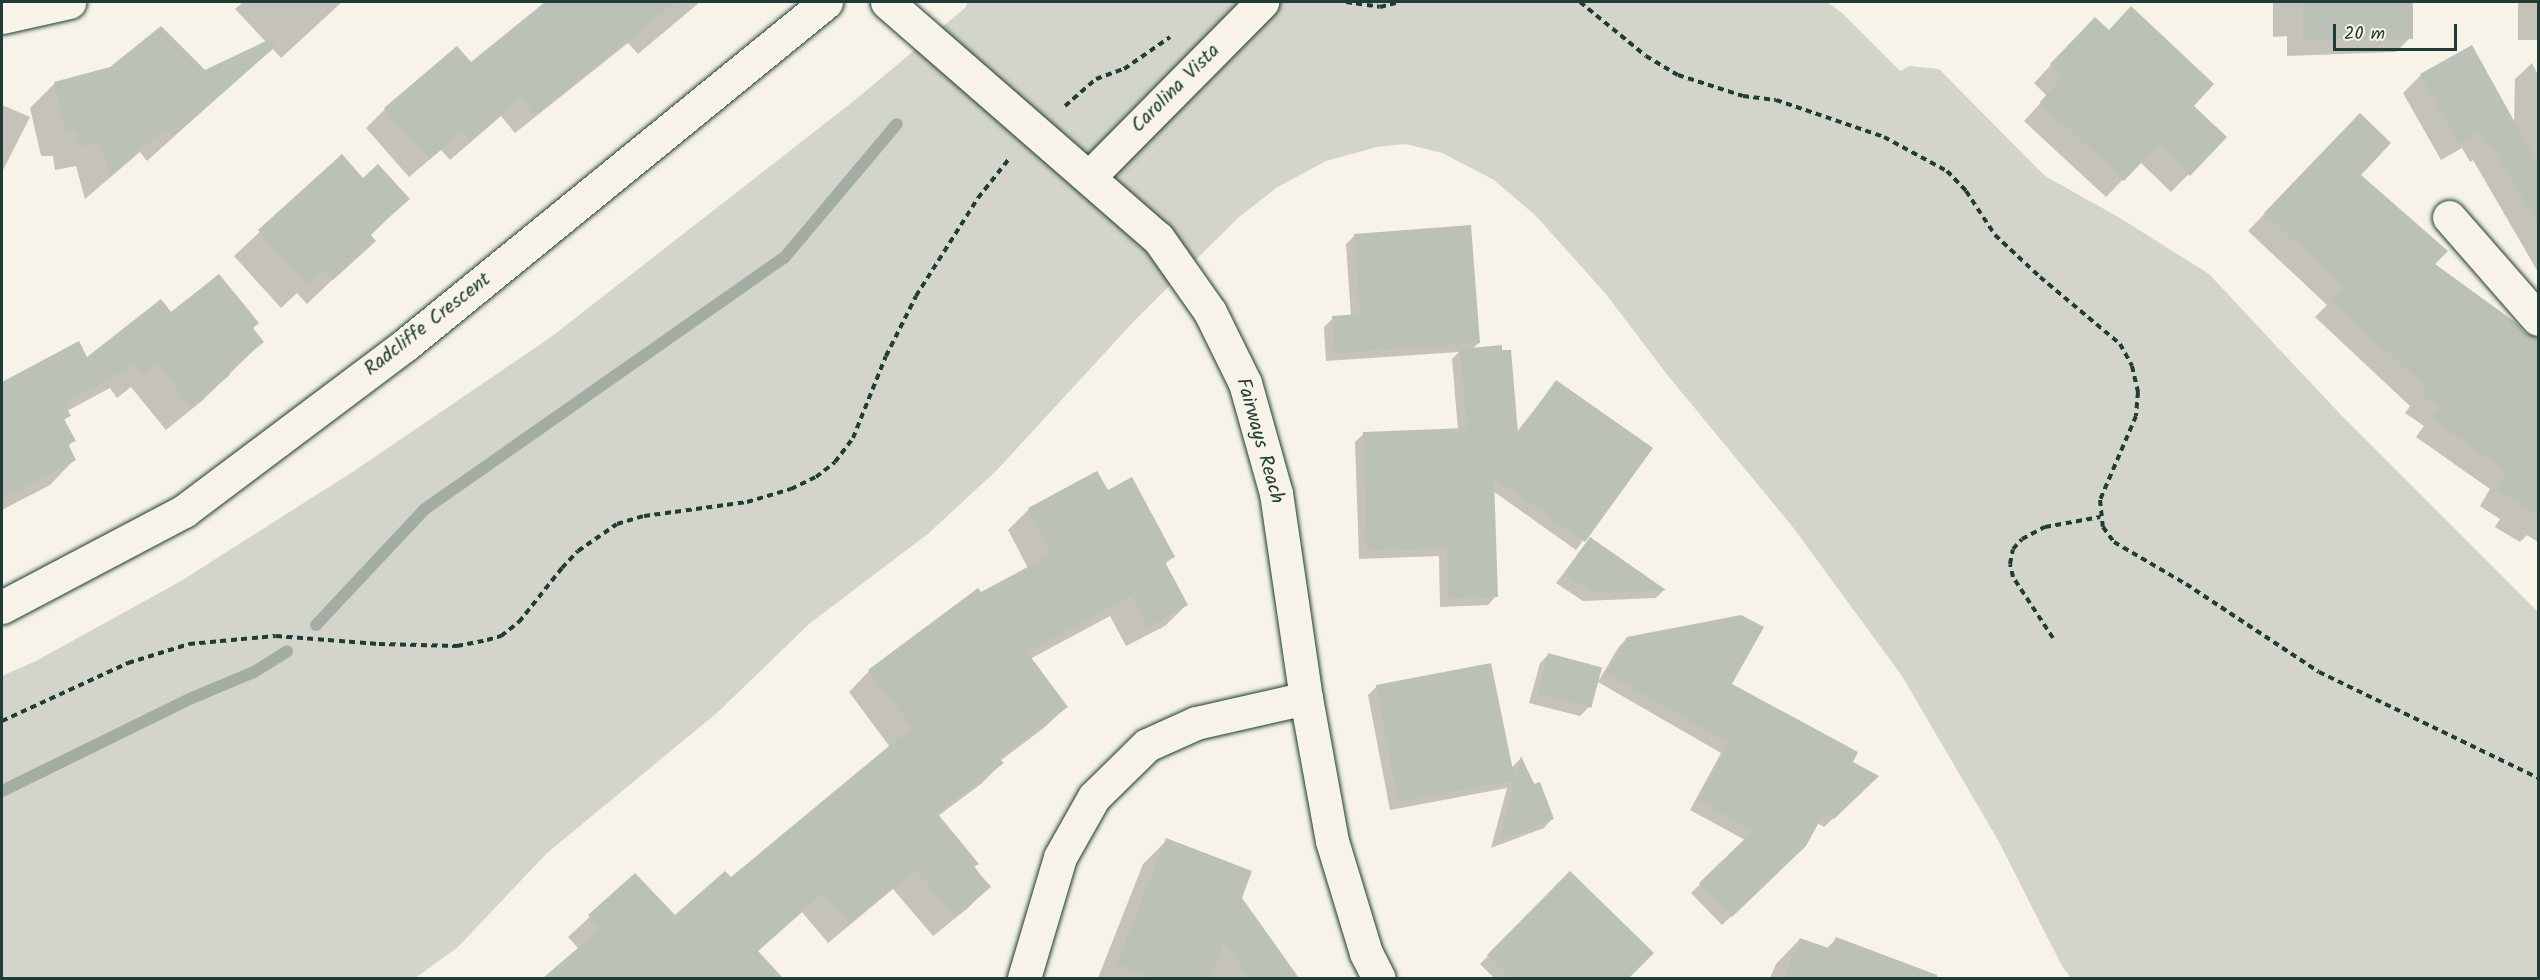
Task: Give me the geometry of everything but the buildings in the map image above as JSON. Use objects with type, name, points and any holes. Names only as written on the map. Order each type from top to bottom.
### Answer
[{"type":"street","points":[[2,17],[69,2]]},
{"type":"street","name":"Radcliffe Crescent","points":[[2,607],[184,511],[405,345],[826,2]]},
{"type":"street","name":"Fairways Reach","points":[[887,2],[1090,176],[1158,238],[1210,312],[1245,383],[1276,493],[1306,698],[1332,841],[1366,953],[1379,978]]},
{"type":"street","name":"Carolina Vista","points":[[1090,176],[1262,2]]},
{"type":"street","points":[[2449,217],[2538,319]]},
{"type":"street","points":[[1024,978],[1060,857],[1094,797],[1147,746],[1186,727],[1306,698]]},
{"type":"path","points":[[1346,2],[1380,7],[1400,2]]},
{"type":"path","points":[[1580,2],[1646,56],[1678,75],[1743,96],[1776,100],[1884,137],[1932,161],[1957,181],[1995,235],[2120,344],[2132,366],[2138,393],[2136,416],[2114,471],[2103,488],[2100,517],[2106,533],[2120,547],[2186,584],[2319,672],[2538,778]]},
{"type":"path","points":[[2,721],[128,663],[189,644],[276,636],[379,644],[457,646],[501,636],[519,622],[578,551],[617,524],[654,514],[721,508],[747,502],[791,489],[816,477],[835,462],[853,438],[886,356],[931,270],[1000,167],[1096,79],[1114,74],[1142,59],[1175,33]]},
{"type":"path","points":[[2053,638],[2013,577],[2010,564],[2013,549],[2022,539],[2045,527],[2100,517]]},
{"type":"shaded area","points":[[968,2],[1827,2],[1842,13],[1900,71],[1910,66],[1939,69],[2045,176],[2120,218],[2209,274],[2341,415],[2538,612],[2538,978],[2071,978],[2062,966],[1998,840],[1902,676],[1792,526],[1669,377],[1605,293],[1536,216],[1494,180],[1442,153],[1406,144],[1377,147],[1326,161],[1276,188],[1238,218],[1137,318],[996,471],[929,533],[809,624],[718,712],[547,853],[457,948],[415,978],[2,978],[2,676],[36,661],[181,581],[354,471],[551,337],[855,100],[965,8]]},
{"type":"waterway","points":[[316,625],[425,509],[784,258],[897,124]]},
{"type":"waterway","points":[[2,791],[192,698],[254,672],[287,651]]}]
